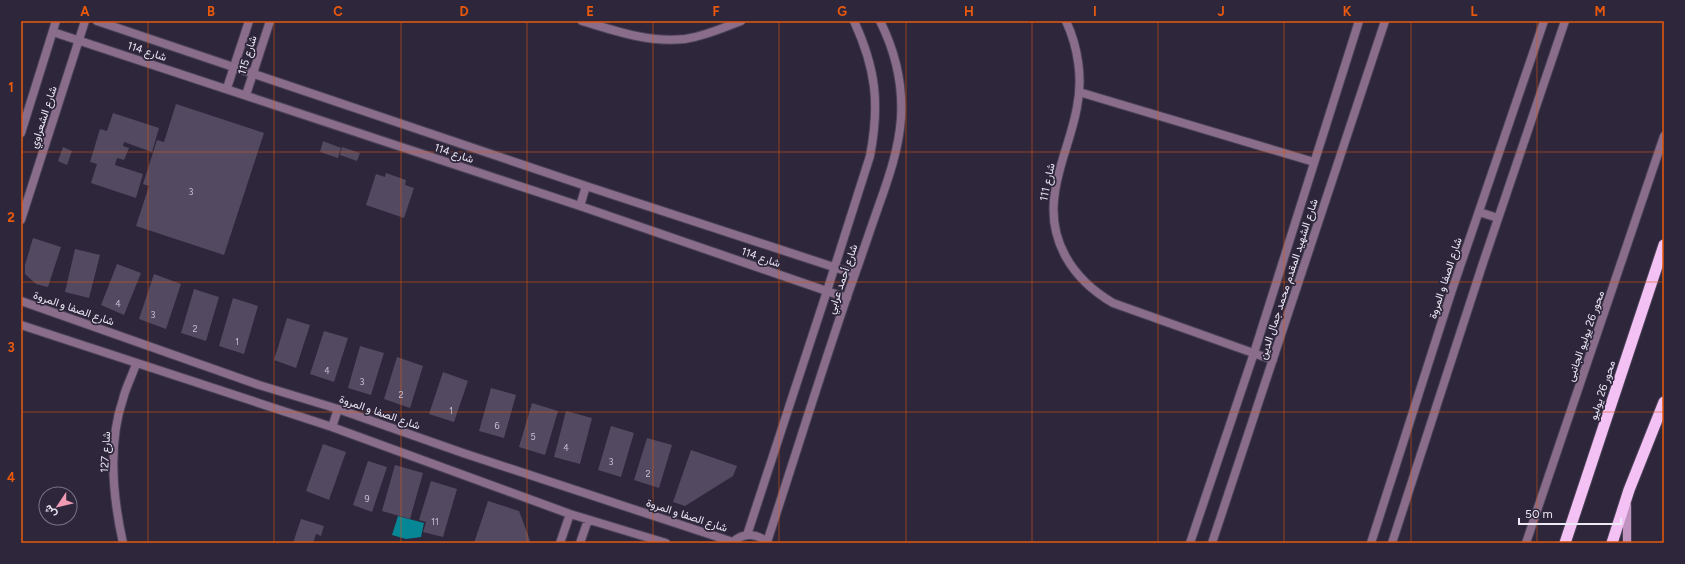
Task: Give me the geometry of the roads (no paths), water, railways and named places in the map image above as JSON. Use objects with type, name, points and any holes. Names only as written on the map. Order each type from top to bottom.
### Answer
[{"type":"highway","name":"محور 26 يوليو","points":[[1565,543],[1664,245]]},
{"type":"highway","points":[[1612,543],[1629,490],[1664,402]]},
{"type":"main road","points":[[1627,543],[1626,515],[1629,490]]},
{"type":"street","name":"شارع الشعراوي","points":[[21,133],[56,21]]},
{"type":"street","name":"شارع الشعراوي","points":[[21,220],[85,21]]},
{"type":"street","name":"شارع 114","points":[[97,21],[586,186],[855,274]]},
{"type":"street","name":"شارع 115","points":[[227,88],[249,21]]},
{"type":"street","name":"شارع 115","points":[[246,95],[270,21]]},
{"type":"street","points":[[582,21],[641,38],[663,40],[686,39],[709,33],[741,21]]},
{"type":"street","name":"شارع أحمد عرابي","points":[[747,535],[828,291],[870,156],[875,126],[875,89],[872,67],[865,45],[854,21]]},
{"type":"street","name":"شارع أحمد عرابي","points":[[767,542],[855,274],[892,168],[898,143],[901,117],[900,91],[896,65],[889,40],[880,21]]},
{"type":"street","name":"شارع 111","points":[[1066,21],[1076,50],[1079,92],[1075,119],[1055,192],[1053,208],[1054,225],[1058,241],[1065,257],[1074,271],[1098,294],[1112,302],[1273,360]]},
{"type":"street","name":"شارع الشهيد المقدم محمد جمال الدين","points":[[1190,543],[1254,353],[1359,21]]},
{"type":"street","name":"شارع الشهيد المقدم محمد جمال الدين","points":[[1212,543],[1385,21]]},
{"type":"street","name":"شارع الصفا و المروة","points":[[1371,543],[1451,293],[1544,21]]},
{"type":"street","points":[[1392,543],[1498,218],[1565,21]]},
{"type":"street","name":"شارع 114","points":[[53,32],[227,88],[580,206],[847,298]]},
{"type":"street","points":[[1079,92],[1314,162]]},
{"type":"street","name":"محور 26 يوليو الجانبى","points":[[1526,543],[1664,136]]},
{"type":"street","points":[[580,206],[586,186]]},
{"type":"street","points":[[1479,212],[1498,218]]},
{"type":"street","name":"شارع الصفا و المروة","points":[[21,301],[260,385],[338,409],[463,453],[733,542]]},
{"type":"street","points":[[21,325],[136,364],[332,427],[570,514],[666,543]]},
{"type":"street","name":"شارع 127","points":[[123,543],[115,493],[114,462],[116,431],[122,400],[136,364]]},
{"type":"street","points":[[332,427],[338,409]]},
{"type":"street","points":[[560,543],[570,514]]},
{"type":"street","points":[[580,543],[588,520]]},
{"type":"street","points":[[733,542],[742,536],[747,535],[761,537],[767,542]]},
{"type":"water","points":[[398,516],[424,523],[421,537],[406,539],[392,535]]}]
